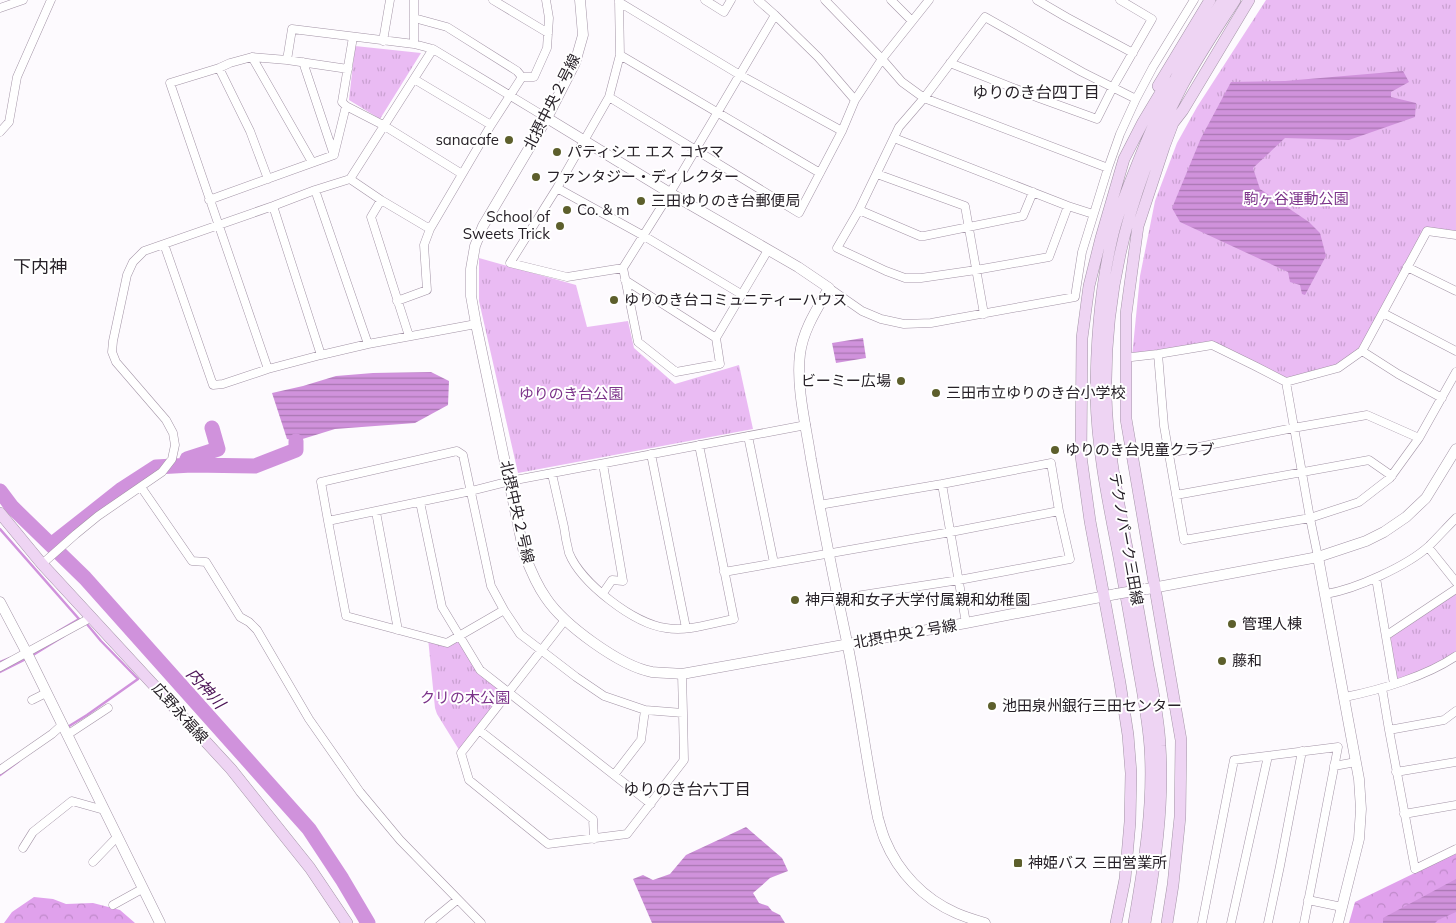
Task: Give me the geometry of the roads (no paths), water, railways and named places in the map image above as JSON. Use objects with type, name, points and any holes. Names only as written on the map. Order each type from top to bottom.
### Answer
[{"type":"main road","points":[[1143,122],[1152,97],[1210,0]]},
{"type":"main road","name":"テクノパーク三田線","points":[[1134,923],[1146,857],[1149,824],[1151,789],[1150,745],[1101,452],[1096,398],[1097,343],[1112,238],[1122,203],[1148,134],[1181,68],[1223,0]]},
{"type":"main road","name":"テクノパーク三田線","points":[[1145,923],[1162,790],[1160,744],[1111,451],[1106,396],[1107,344],[1115,279],[1132,206],[1158,138],[1182,85],[1235,0]]},
{"type":"main road","points":[[1173,123],[1183,110],[1249,0]]},
{"type":"main road","points":[[1166,923],[1173,885],[1180,816],[1181,740],[1150,588],[1126,419],[1126,314],[1138,226],[1173,123],[1200,68],[1204,50]]},
{"type":"main road","points":[[1116,923],[1124,879],[1129,831],[1131,772],[1128,735],[1120,683],[1090,521],[1081,456],[1082,338],[1089,286],[1124,159],[1166,83],[1181,68]]},
{"type":"main road","name":"広野永福線","points":[[0,513],[231,769],[310,868],[347,923]]},
{"type":"street","points":[[0,8],[23,0]]},
{"type":"street","points":[[0,132],[9,122],[17,77],[51,0]]},
{"type":"street","points":[[383,41],[390,0]]},
{"type":"street","points":[[414,0],[414,44]]},
{"type":"street","points":[[493,0],[548,33]]},
{"type":"street","points":[[522,77],[534,77],[546,48],[550,18],[546,0]]},
{"type":"street","name":"北摂中央２号線","points":[[580,0],[583,35],[575,63],[547,118],[482,226],[471,278],[471,296],[476,324],[524,553],[533,577],[546,600],[565,620],[616,658],[635,667],[652,672],[682,674],[1150,588]]},
{"type":"street","points":[[705,0],[724,12],[731,0]]},
{"type":"street","points":[[758,0],[818,57],[855,100]]},
{"type":"street","points":[[825,0],[902,82],[924,98],[1108,168]]},
{"type":"street","points":[[891,0],[912,22]]},
{"type":"street","points":[[609,97],[799,213],[842,130],[855,100],[882,60],[929,0]]},
{"type":"street","points":[[1037,0],[1066,18],[1133,53]]},
{"type":"street","points":[[950,63],[1097,119],[1152,19],[1120,0]]},
{"type":"street","points":[[287,60],[292,29],[414,44],[433,49],[670,193],[768,250],[862,311],[881,319],[904,324],[932,323],[1075,298],[1082,252],[1120,134],[1153,67],[1194,0]]},
{"type":"street","points":[[619,1],[620,55],[609,97],[557,188],[510,263],[567,277],[623,268]]},
{"type":"street","points":[[619,1],[740,75],[842,130]]},
{"type":"street","points":[[768,250],[740,294],[716,338],[720,364],[676,372],[638,342],[623,268],[670,193],[775,15]]},
{"type":"street","points":[[1068,206],[1049,257],[922,278],[905,278],[837,248],[859,210],[899,127],[924,98],[985,17],[1076,69],[1136,99]]},
{"type":"street","points":[[414,18],[447,27],[517,71],[522,77]]},
{"type":"street","points":[[353,37],[342,102],[462,174]]},
{"type":"street","points":[[45,562],[98,516],[162,472],[172,460],[175,445],[173,432],[166,420],[116,362],[112,352],[127,275],[133,262],[144,251],[350,179],[433,49]]},
{"type":"street","points":[[620,55],[820,173]]},
{"type":"street","points":[[268,369],[170,83],[219,68],[230,62],[252,57],[348,69]]},
{"type":"street","points":[[252,57],[312,162]]},
{"type":"street","points":[[303,62],[334,155]]},
{"type":"street","points":[[219,68],[250,131],[268,179]]},
{"type":"street","points":[[397,301],[426,290],[424,245],[430,229],[491,125],[522,77]]},
{"type":"street","points":[[414,80],[491,125]]},
{"type":"street","points":[[334,155],[346,106]]},
{"type":"street","points":[[894,138],[1093,214]]},
{"type":"street","points":[[209,200],[334,155]]},
{"type":"street","points":[[876,174],[965,206],[984,314]]},
{"type":"street","points":[[350,179],[430,229]]},
{"type":"street","points":[[557,188],[644,236],[740,294]]},
{"type":"street","points":[[314,190],[368,344]]},
{"type":"street","points":[[859,210],[920,236],[1022,216],[1033,192]]},
{"type":"street","points":[[381,200],[372,217],[409,336]]},
{"type":"street","points":[[273,206],[321,355]]},
{"type":"street","points":[[1132,357],[1212,345],[1286,382],[1338,368],[1362,351],[1427,230],[1456,235]]},
{"type":"street","points":[[164,244],[213,385],[224,384],[268,369],[368,344],[476,324]]},
{"type":"street","points":[[1407,267],[1456,291]]},
{"type":"street","points":[[625,280],[716,338]]},
{"type":"street","points":[[829,288],[804,337],[800,353],[799,373],[820,505],[875,804],[885,840],[896,862],[916,886],[938,904],[985,923]]},
{"type":"street","points":[[1383,313],[1456,351]]},
{"type":"street","points":[[1362,351],[1398,374],[1442,398]]},
{"type":"street","points":[[1158,354],[1164,426],[1184,540],[1310,518],[1359,502],[1392,476],[1419,438],[1456,372]]},
{"type":"street","points":[[1286,382],[1359,780],[1361,809],[1359,839],[1338,923]]},
{"type":"street","points":[[1169,453],[1367,415],[1419,438]]},
{"type":"street","points":[[328,521],[376,512],[510,481],[806,425]]},
{"type":"street","points":[[748,436],[774,563]]},
{"type":"street","points":[[552,474],[569,552],[579,570],[590,583],[624,610],[646,623],[666,628],[686,628],[734,619],[699,445]]},
{"type":"street","points":[[1150,588],[1318,557],[1366,541],[1384,532],[1406,517],[1426,498],[1456,449]]},
{"type":"street","points":[[504,610],[447,643],[346,616],[321,482],[457,451],[463,455],[491,586],[520,634],[576,678],[604,696],[645,710],[683,713]]},
{"type":"street","points":[[651,454],[686,628]]},
{"type":"street","points":[[1176,495],[1369,460],[1392,476]]},
{"type":"street","points":[[820,505],[1051,463],[1070,559],[959,580],[837,599]]},
{"type":"street","points":[[603,464],[623,581],[612,580],[603,593]]},
{"type":"street","points":[[942,484],[966,623]]},
{"type":"street","points":[[140,487],[192,561],[206,562],[240,617],[257,630],[309,719],[360,792],[400,840],[480,923]]},
{"type":"street","points":[[420,502],[442,607],[480,670],[650,804]]},
{"type":"street","points":[[724,572],[1060,511]]},
{"type":"street","points":[[376,512],[398,630]]},
{"type":"street","points":[[1326,594],[1357,586],[1412,558],[1428,547],[1456,518]]},
{"type":"street","points":[[1428,547],[1456,582]]},
{"type":"street","points":[[1376,578],[1394,684]]},
{"type":"street","points":[[1387,635],[1456,589]]},
{"type":"street","points":[[0,602],[160,923]]},
{"type":"street","points":[[0,667],[92,616]]},
{"type":"street","points":[[565,620],[461,753],[469,780],[548,844],[627,834],[684,760],[682,674]]},
{"type":"street","points":[[1344,696],[1394,684],[1455,658]]},
{"type":"street","points":[[1382,688],[1414,869],[1456,849]]},
{"type":"street","points":[[32,700],[46,693]]},
{"type":"street","points":[[67,736],[108,708]]},
{"type":"street","points":[[614,775],[641,740],[645,710]]},
{"type":"street","points":[[1389,730],[1444,720],[1456,711]]},
{"type":"street","points":[[0,770],[62,725]]},
{"type":"street","points":[[479,730],[593,819],[594,839]]},
{"type":"street","points":[[1202,923],[1234,760],[1338,747],[1304,923]]},
{"type":"street","points":[[1268,923],[1302,751]]},
{"type":"street","points":[[1231,923],[1268,756]]},
{"type":"street","points":[[1334,766],[1356,762]]},
{"type":"street","points":[[1396,772],[1456,762]]},
{"type":"street","points":[[23,848],[32,832],[72,801],[104,810]]},
{"type":"street","points":[[1404,814],[1456,805]]},
{"type":"street","points":[[93,862],[117,838]]},
{"type":"street","points":[[113,904],[142,889]]},
{"type":"street","points":[[429,923],[457,900]]},
{"type":"street","points":[[1308,900],[1342,907]]},
{"type":"waterway","points":[[186,462],[187,459],[218,449],[212,428]]},
{"type":"waterway","points":[[51,545],[122,489],[156,467],[192,465],[255,466],[296,450],[296,441]]},
{"type":"waterway","name":"内神川","points":[[0,491],[12,507],[85,578],[309,829],[368,923]]},
{"type":"waterway","points":[[0,529],[79,619],[86,623],[138,679],[66,728]]},
{"type":"waterway","points":[[57,632],[79,619]]},
{"type":"waterway","points":[[33,655],[64,636]]},
{"type":"waterway","points":[[0,662],[10,658]]},
{"type":"waterway","points":[[0,672],[28,658]]},
{"type":"waterway","points":[[0,775],[19,761]]},
{"type":"place","name":"sanacafe","points":[[509,140]]},
{"type":"place","name":"パティシエ エス コヤマ","points":[[557,152]]},
{"type":"place","name":"ファンタジー・ディレクター","points":[[536,177]]},
{"type":"place","name":"三田ゆりのき台郵便局","points":[[641,201]]},
{"type":"place","name":"Co. & m","points":[[567,210]]},
{"type":"place","name":"School of Sweets Trick","points":[[560,226]]},
{"type":"place","name":"ゆりのき台コミュニティーハウス","points":[[614,300]]},
{"type":"place","name":"ビーミー広場","points":[[901,381]]},
{"type":"place","name":"三田市立ゆりのき台小学校","points":[[936,393]]},
{"type":"place","name":"ゆりのき台児童クラブ","points":[[1055,450]]},
{"type":"place","name":"神戸親和女子大学付属親和幼稚園","points":[[795,600]]},
{"type":"place","name":"管理人棟","points":[[1232,624]]},
{"type":"place","name":"藤和","points":[[1222,661]]},
{"type":"place","name":"池田泉州銀行三田センター","points":[[992,706]]},
{"type":"place","name":"神姫バス 三田営業所","points":[[1018,863]]},
{"type":"district","name":"ゆりのき台四丁目","points":[[1036,92]]},
{"type":"district","name":"下内神","points":[[40,267]]},
{"type":"district","name":"ゆりのき台六丁目","points":[[687,789]]},
{"type":"park label","name":"駒ヶ谷運動公園","points":[[1296,199]]},
{"type":"park label","name":"ゆりのき台公園","points":[[571,394]]},
{"type":"park label","name":"クリの木公園","points":[[465,698]]}]
